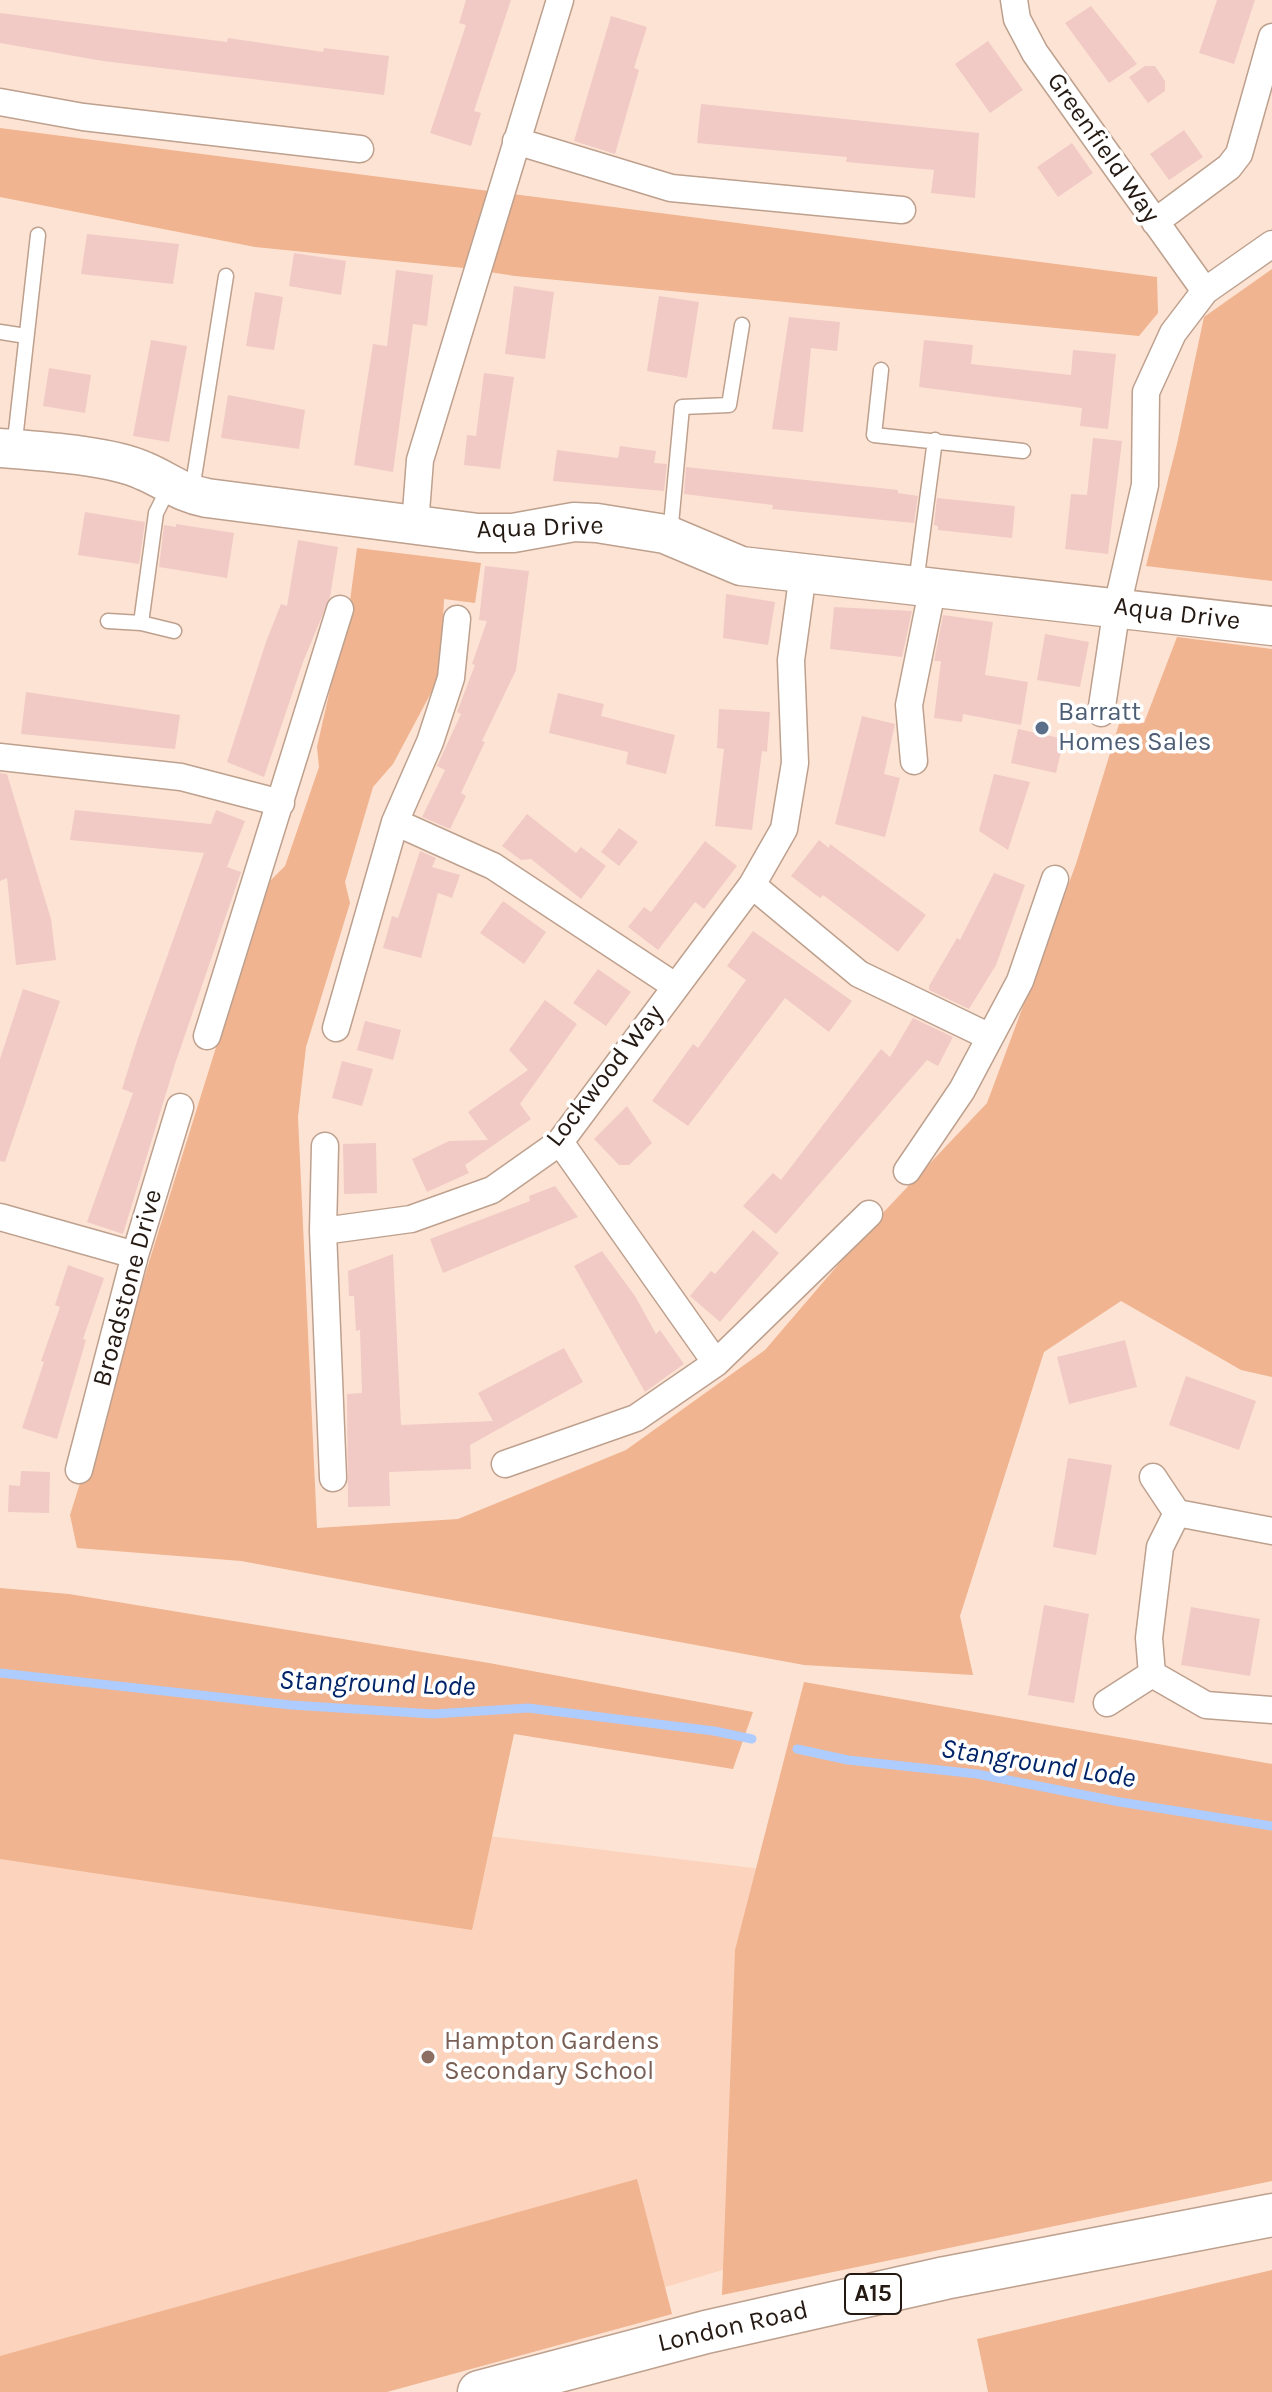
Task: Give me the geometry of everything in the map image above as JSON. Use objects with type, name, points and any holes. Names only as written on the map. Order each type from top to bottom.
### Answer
[{"type":"main road","name":"London Road","points":[[479,2392],[706,2332],[945,2278],[1272,2215]]},
{"type":"street","points":[[415,525],[420,460],[560,0]]},
{"type":"street","name":"Greenfield Way","points":[[1014,0],[1017,19],[1030,45],[1205,291]]},
{"type":"street","points":[[1155,222],[1229,167],[1239,154],[1272,37]]},
{"type":"street","points":[[0,102],[83,117],[360,149]]},
{"type":"street","points":[[516,141],[671,188],[902,210]]},
{"type":"street","points":[[1101,713],[1117,607],[1145,485],[1146,392],[1173,333],[1205,291],[1272,244]]},
{"type":"street","name":"Aqua Drive","points":[[7,448],[115,463],[144,471],[181,491],[415,525],[494,534],[574,522],[597,523],[670,536],[741,566],[1272,626]]},
{"type":"street","name":"Lockwood Way","points":[[323,1231],[411,1219],[492,1190],[560,1142],[752,885],[784,829],[795,763],[791,660],[803,573]]},
{"type":"street","points":[[914,761],[909,705],[924,585]]},
{"type":"street","points":[[207,1036],[340,609]]},
{"type":"street","points":[[336,1028],[395,822],[430,742],[451,678],[457,619]]},
{"type":"street","points":[[0,757],[181,777],[281,803]]},
{"type":"street","points":[[395,822],[493,866],[675,986]]},
{"type":"street","points":[[907,1171],[962,1090],[1020,981],[1055,879]]},
{"type":"street","points":[[752,885],[859,974],[990,1037]]},
{"type":"street","name":"Broadstone Drive","points":[[79,1470],[135,1255],[180,1107]]},
{"type":"street","points":[[560,1142],[716,1363]]},
{"type":"street","points":[[325,1146],[323,1231],[333,1478]]},
{"type":"street","points":[[505,1464],[636,1418],[716,1363],[869,1214]]},
{"type":"street","points":[[0,1217],[135,1255]]},
{"type":"street","points":[[1153,1477],[1177,1513],[1272,1531]]},
{"type":"street","points":[[1152,1674],[1149,1638],[1160,1547],[1177,1513]]},
{"type":"street","points":[[1107,1703],[1152,1674]]},
{"type":"street","points":[[1152,1674],[1206,1705],[1272,1710]]},
{"type":"lane","points":[[7,448],[26,336],[38,235]]},
{"type":"lane","points":[[141,623],[156,513],[181,491],[226,276]]},
{"type":"lane","points":[[670,536],[682,407],[729,405],[742,325]]},
{"type":"lane","points":[[0,332],[26,336]]},
{"type":"lane","points":[[881,370],[874,435],[1023,451]]},
{"type":"lane","points":[[924,585],[935,440]]},
{"type":"lane","points":[[108,621],[141,623],[174,631]]},
{"type":"shaded area","points":[[0,128],[1157,277],[1158,313],[1139,336],[515,276],[255,247],[0,197]]},
{"type":"shaded area","points":[[1272,269],[1272,581],[1146,566],[1177,444],[1204,317]]},
{"type":"shaded area","points":[[357,548],[481,563],[475,603],[444,599],[440,676],[393,764],[373,787],[345,882],[350,903],[306,1047],[298,1117],[317,1528],[458,1519],[626,1450],[765,1350],[879,1217],[987,1103],[1076,864],[1119,724],[1144,723],[1177,637],[1272,649],[1272,1377],[1241,1370],[1121,1301],[1044,1352],[960,1616],[973,1675],[804,1665],[241,1561],[77,1548],[70,1515],[267,884],[285,866],[319,767],[317,747],[350,601]]},
{"type":"shaded area","points":[[0,1588],[69,1594],[489,1663],[753,1712],[733,1769],[514,1734],[472,1930],[0,1859]]},
{"type":"shaded area","points":[[804,1682],[1272,1764],[1272,2181],[722,2295],[735,1950]]},
{"type":"shaded area","name":"Hampton Gardens Secondary School","points":[[0,1777],[861,1881],[851,2232],[311,2392],[0,2392]]},
{"type":"shaded area","points":[[637,2179],[672,2314],[387,2392],[0,2392],[0,2356]]},
{"type":"shaded area","points":[[1272,2270],[1272,2392],[988,2392],[977,2339]]},
{"type":"building","points":[[466,0],[511,0],[474,111],[481,113],[471,146],[430,133],[466,25],[459,23]]},
{"type":"building","points":[[1217,0],[1255,0],[1234,64],[1199,53]]},
{"type":"building","points":[[1091,6],[1137,64],[1109,83],[1065,23]]},
{"type":"building","points":[[0,13],[227,42],[228,38],[323,52],[324,48],[389,56],[384,95],[103,61],[0,43]]},
{"type":"building","points":[[611,16],[647,27],[634,68],[639,70],[615,154],[574,141]]},
{"type":"building","points":[[988,41],[1023,90],[990,113],[955,64]]},
{"type":"building","points":[[1145,66],[1155,66],[1165,81],[1165,91],[1148,103],[1129,77]]},
{"type":"building","points":[[701,104],[979,133],[975,198],[931,193],[934,170],[846,162],[847,157],[697,143]]},
{"type":"building","points":[[1184,130],[1203,157],[1169,180],[1150,154]]},
{"type":"building","points":[[1072,143],[1093,173],[1058,197],[1037,167]]},
{"type":"building","points":[[87,234],[179,244],[173,284],[81,274]]},
{"type":"building","points":[[294,253],[346,261],[341,295],[289,286]]},
{"type":"building","points":[[396,270],[433,275],[427,326],[413,324],[393,472],[354,465],[373,344],[387,346]]},
{"type":"building","points":[[514,286],[554,292],[545,359],[505,354]]},
{"type":"building","points":[[255,292],[283,297],[274,350],[246,346]]},
{"type":"building","points":[[659,296],[699,302],[687,378],[647,371]]},
{"type":"building","points":[[789,317],[840,322],[837,351],[811,348],[803,432],[772,429]]},
{"type":"building","points":[[151,340],[187,346],[169,442],[133,436]]},
{"type":"building","points":[[924,340],[973,345],[971,364],[1071,375],[1073,350],[1116,354],[1108,429],[1080,426],[1082,408],[919,387]]},
{"type":"building","points":[[49,368],[91,375],[85,413],[43,406]]},
{"type":"building","points":[[484,373],[514,377],[500,469],[464,465],[467,435],[476,436]]},
{"type":"building","points":[[228,395],[305,410],[299,449],[221,438]]},
{"type":"building","points":[[1093,438],[1122,441],[1108,554],[1065,549],[1071,494],[1087,495]]},
{"type":"building","points":[[620,446],[656,451],[654,463],[667,464],[664,491],[553,481],[557,450],[618,458]]},
{"type":"building","points":[[686,467],[898,490],[898,493],[918,496],[914,523],[772,509],[773,505],[684,494]]},
{"type":"building","points":[[937,498],[1015,506],[1012,538],[938,530],[938,526],[934,525]]},
{"type":"building","points":[[85,512],[145,522],[139,564],[78,555]]},
{"type":"building","points":[[176,524],[234,533],[227,578],[159,567],[164,525],[176,527]]},
{"type":"building","points":[[298,540],[338,547],[330,597],[303,662],[264,777],[227,762],[266,642],[281,604],[287,606]]},
{"type":"building","points":[[485,566],[529,571],[516,670],[482,741],[485,742],[461,793],[466,796],[450,829],[422,817],[445,770],[437,766],[461,714],[457,712],[487,621],[479,620]]},
{"type":"building","points":[[726,594],[775,602],[768,645],[723,638]]},
{"type":"building","points":[[834,607],[912,611],[902,657],[830,649]]},
{"type":"building","points":[[943,615],[993,622],[985,675],[1028,682],[1021,725],[963,714],[962,722],[934,718],[941,661],[934,661]]},
{"type":"building","points":[[1045,634],[1089,642],[1080,687],[1037,680]]},
{"type":"building","points":[[26,692],[180,715],[175,749],[21,734]]},
{"type":"building","points":[[558,693],[604,704],[601,716],[675,735],[666,774],[626,764],[628,752],[549,733]]},
{"type":"building","points":[[719,709],[770,712],[767,752],[762,751],[752,830],[715,826],[724,749],[717,748]]},
{"type":"building","points":[[862,716],[895,724],[884,774],[900,778],[885,837],[835,824]]},
{"type":"building","points":[[1018,729],[1064,739],[1056,773],[1011,763]]},
{"type":"building","points":[[0,773],[7,774],[51,919],[56,960],[16,965],[7,878],[0,881]]},
{"type":"building","points":[[994,774],[1030,782],[1008,850],[979,831]]},
{"type":"building","points":[[75,810],[211,824],[216,810],[245,821],[227,867],[241,872],[175,1064],[123,1234],[87,1222],[133,1093],[122,1089],[138,1038],[204,853],[70,840]]},
{"type":"building","points":[[527,814],[576,853],[581,847],[606,866],[581,899],[531,859],[521,860],[502,846]]},
{"type":"building","points":[[619,828],[638,842],[619,866],[601,852]]},
{"type":"building","points":[[819,840],[829,848],[830,844],[926,915],[898,952],[823,895],[820,898],[791,876]]},
{"type":"building","points":[[705,841],[737,866],[704,909],[695,902],[658,950],[628,927],[644,907],[651,912]]},
{"type":"building","points":[[420,851],[436,858],[432,867],[460,875],[452,898],[438,893],[421,958],[383,948],[392,916],[398,918]]},
{"type":"building","points":[[994,873],[1025,885],[996,965],[969,1009],[929,990],[929,986],[957,938],[960,940]]},
{"type":"building","points":[[503,901],[546,932],[524,964],[480,933]]},
{"type":"building","points":[[753,931],[852,1001],[829,1032],[785,998],[688,1126],[652,1101],[693,1044],[698,1048],[746,980],[727,966]]},
{"type":"building","points":[[598,969],[631,992],[606,1026],[573,1003]]},
{"type":"building","points":[[23,989],[60,1001],[5,1162],[0,1161],[0,1059]]},
{"type":"building","points":[[545,1000],[577,1024],[520,1104],[531,1119],[465,1165],[469,1173],[427,1192],[412,1159],[449,1141],[488,1140],[468,1112],[528,1070],[509,1050]]},
{"type":"building","points":[[913,1018],[953,1037],[938,1066],[927,1060],[776,1234],[743,1206],[773,1173],[781,1180],[881,1049],[890,1057]]},
{"type":"building","points":[[365,1021],[401,1030],[393,1060],[357,1050]]},
{"type":"building","points":[[342,1061],[373,1069],[362,1106],[332,1098]]},
{"type":"building","points":[[627,1106],[652,1143],[629,1165],[619,1165],[594,1139]]},
{"type":"building","points":[[376,1143],[377,1193],[344,1194],[343,1144]]},
{"type":"building","points":[[555,1186],[578,1217],[443,1273],[430,1239],[530,1201],[529,1196]]},
{"type":"building","points":[[753,1230],[779,1253],[720,1322],[690,1296],[711,1271],[715,1274]]},
{"type":"building","points":[[602,1251],[635,1296],[656,1334],[660,1330],[684,1364],[645,1392],[574,1266]]},
{"type":"building","points":[[393,1254],[401,1425],[493,1421],[478,1393],[564,1348],[583,1382],[470,1445],[471,1469],[389,1472],[390,1506],[348,1507],[347,1394],[362,1393],[360,1330],[356,1331],[354,1296],[349,1296],[348,1271]]},
{"type":"building","points":[[68,1265],[104,1278],[83,1339],[86,1340],[57,1439],[22,1428],[60,1307],[55,1305]]},
{"type":"building","points":[[1125,1340],[1137,1387],[1069,1404],[1057,1357]]},
{"type":"building","points":[[1186,1376],[1256,1401],[1239,1450],[1169,1425]]},
{"type":"building","points":[[1068,1458],[1112,1465],[1096,1555],[1053,1547]]},
{"type":"building","points":[[21,1471],[50,1472],[49,1513],[8,1512],[9,1485],[20,1486]]},
{"type":"building","points":[[1044,1605],[1089,1614],[1074,1703],[1028,1695]]},
{"type":"building","points":[[1191,1607],[1260,1619],[1250,1676],[1181,1665]]},
{"type":"waterway","name":"Stanground Lode","points":[[0,1673],[291,1705],[433,1714],[528,1708],[714,1731],[752,1739]]},
{"type":"waterway","name":"Stanground Lode","points":[[797,1749],[848,1760],[977,1774],[1120,1802],[1272,1826]]},
{"type":"place","name":"Barratt Homes Sales","points":[[1042,728]]},
{"type":"place","name":"Hampton Gardens Secondary School","points":[[428,2057]]}]
